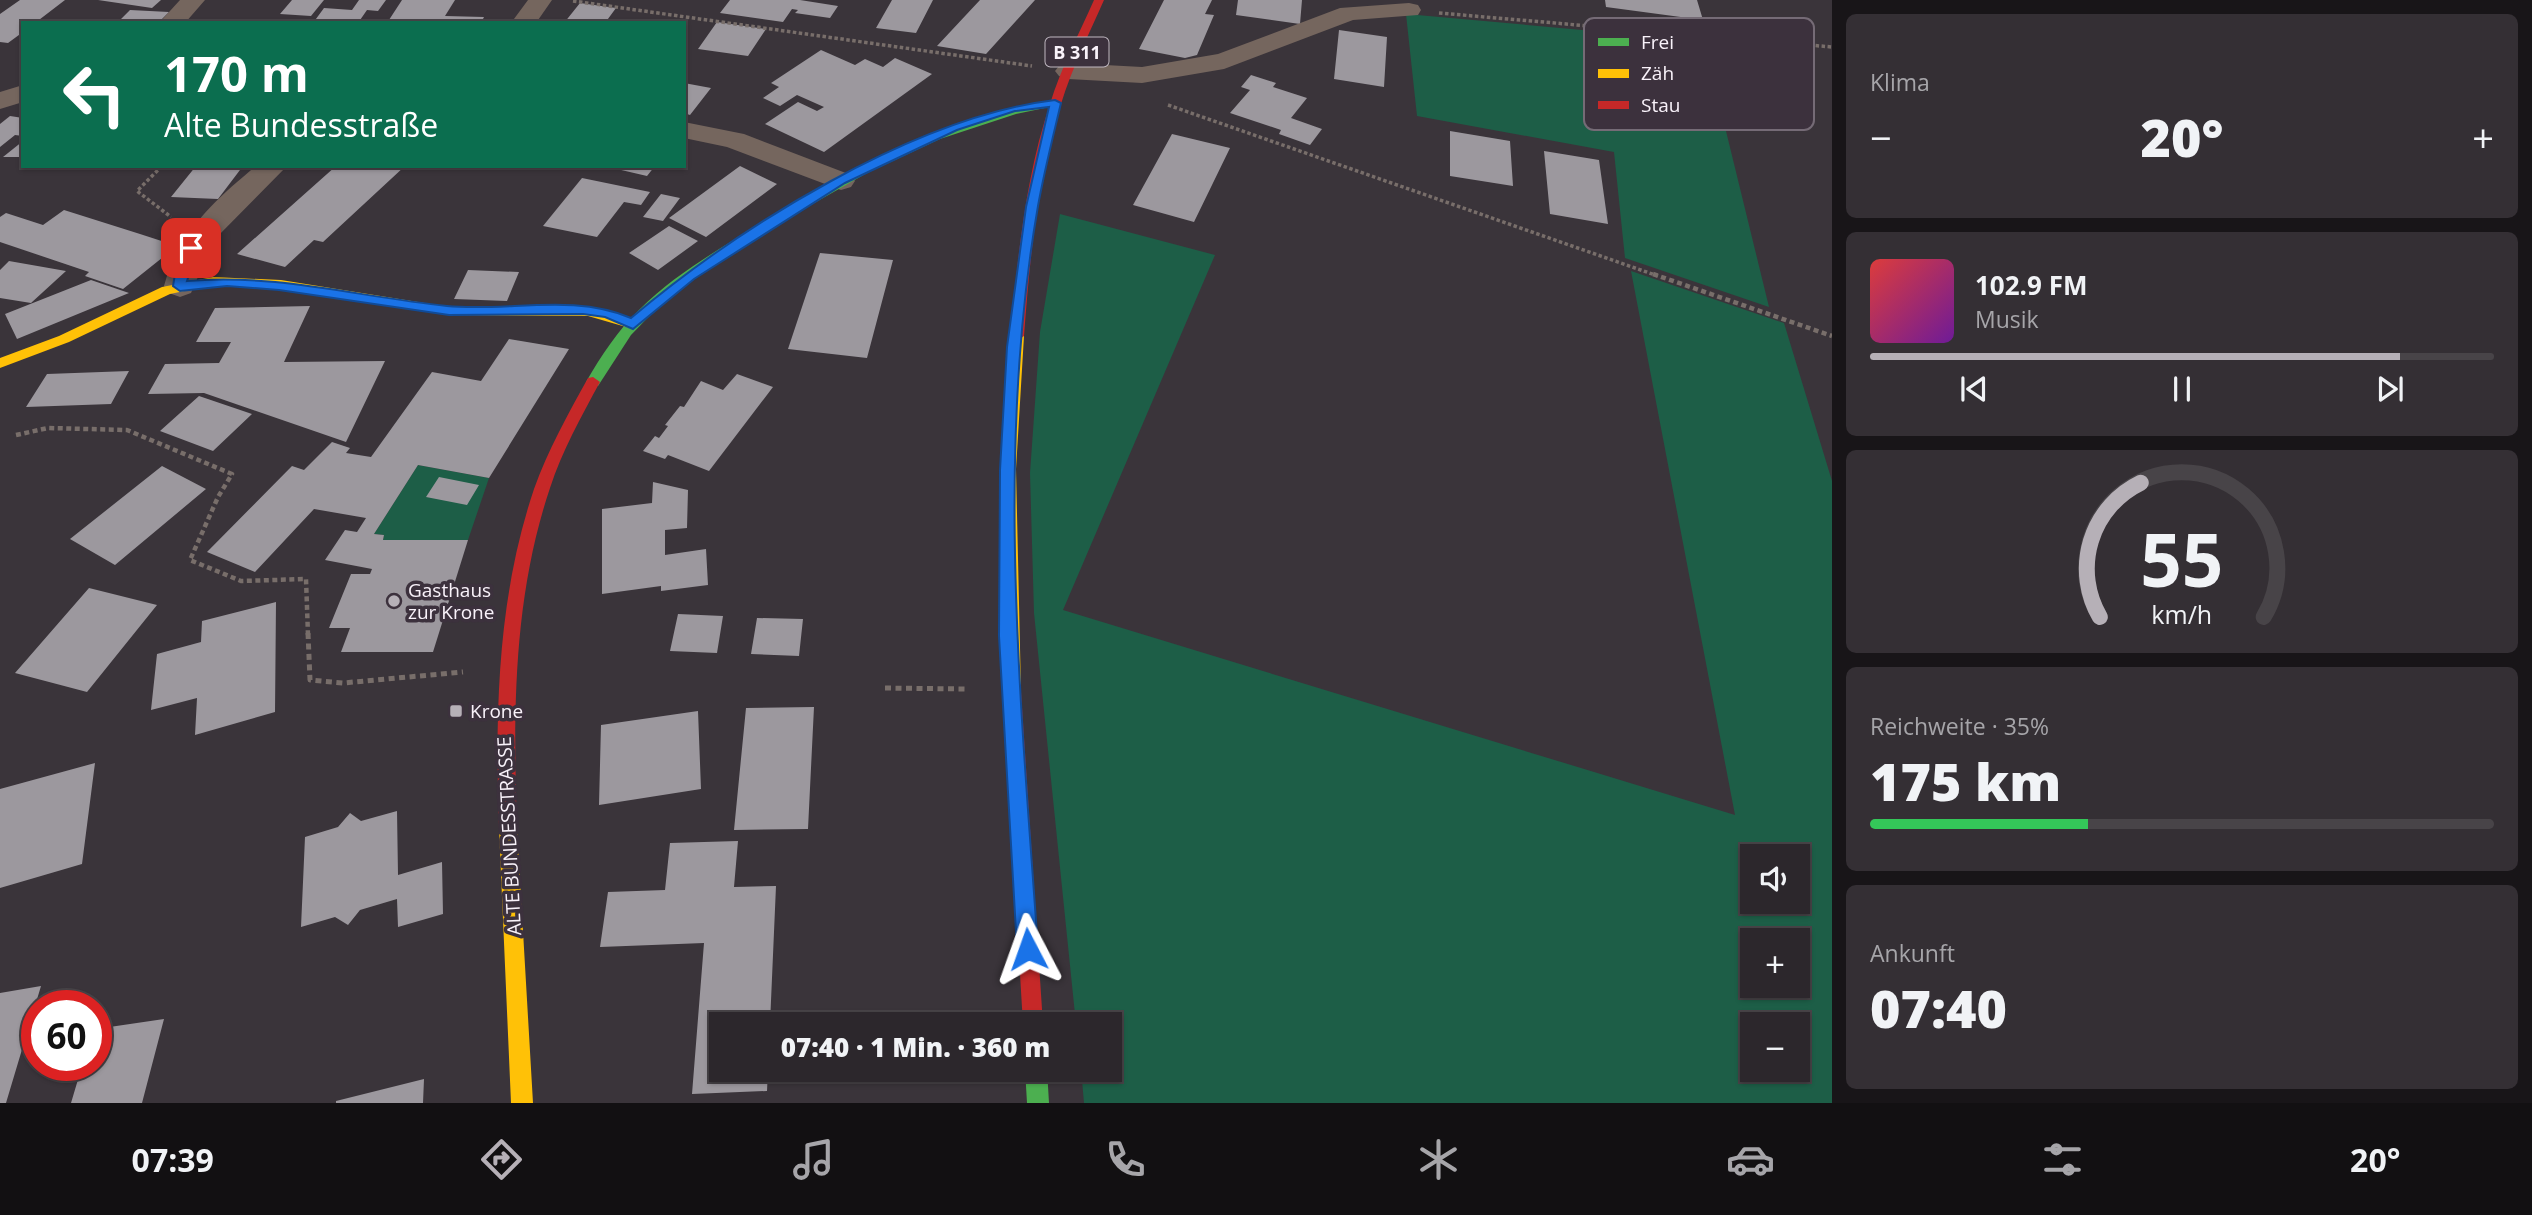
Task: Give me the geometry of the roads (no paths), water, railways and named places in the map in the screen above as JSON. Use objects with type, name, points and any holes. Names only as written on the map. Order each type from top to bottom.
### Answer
[{"type":"street","points":[[173,21],[193,0]]},
{"type":"street","points":[[524,21],[540,0]]},
{"type":"street","name":"B 311","points":[[1032,1012],[1007,636],[1007,470],[1014,347],[1032,207],[1055,103],[1099,0]]},
{"type":"street","points":[[1068,71],[1142,75],[1224,61],[1349,13],[1409,10]]},
{"type":"street","points":[[0,101],[21,94]]},
{"type":"street","name":"ALTE BUNDESSTRASSE","points":[[522,1103],[503,732],[506,668],[510,612],[529,524],[560,440],[589,386],[633,324],[690,276],[841,181],[953,128],[1013,108],[1055,103]]},
{"type":"street","points":[[686,130],[734,140],[841,181]]},
{"type":"street","points":[[180,286],[182,268],[200,239],[230,203],[271,168]]},
{"type":"street","points":[[0,363],[28,355],[180,286],[227,282],[279,285],[449,311],[583,310],[607,313],[633,324]]},
{"type":"street","points":[[1037,1082],[1038,1103]]},
{"type":"place","name":"Gasthaus zur Krone","points":[[394,601]]},
{"type":"place","name":"Krone","points":[[456,711]]}]
